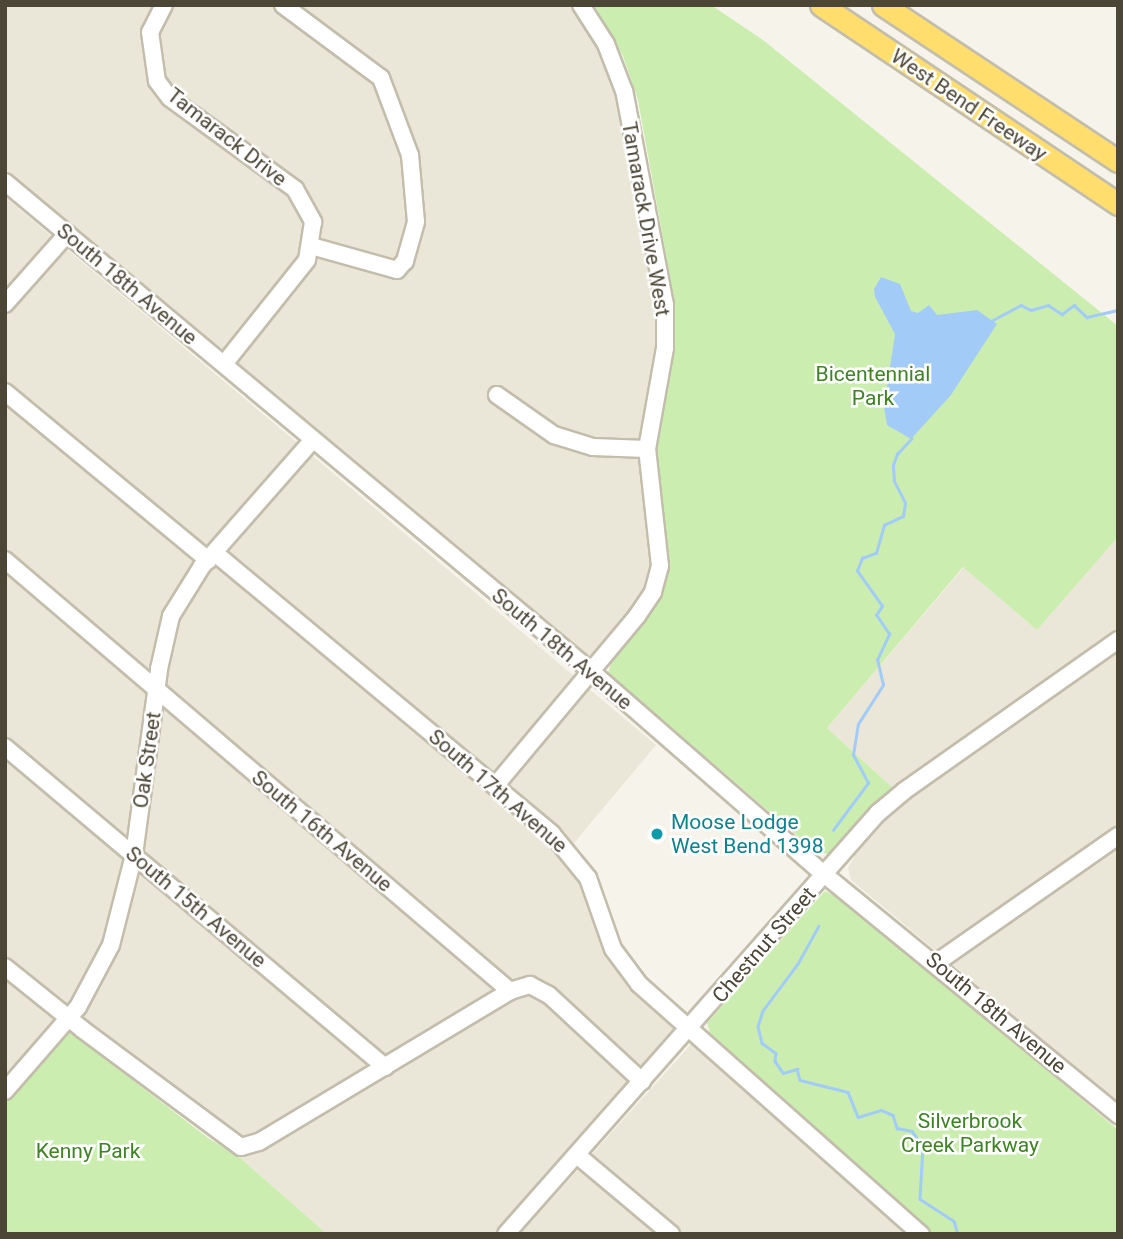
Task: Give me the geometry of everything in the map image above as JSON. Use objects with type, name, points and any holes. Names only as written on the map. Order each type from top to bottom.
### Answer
[{"type":"highway","name":"West Bend Freeway","points":[[821,5],[1118,204]]},
{"type":"highway","name":"West Bend Freeway","points":[[883,5],[1118,161]]},
{"type":"street","name":"Tamarack Drive","points":[[164,5],[150,32],[157,81],[170,98],[295,189],[313,222],[311,246]]},
{"type":"street","points":[[224,364],[296,276],[311,246],[397,270],[405,261],[416,222],[410,155],[381,78],[283,5]]},
{"type":"street","name":"Tamarack Drive West","points":[[495,786],[592,672],[653,593],[660,566],[647,449],[665,348],[665,305],[624,91],[606,44],[581,5]]},
{"type":"street","name":"South 18th Avenue","points":[[5,182],[592,672],[825,875],[936,963],[1118,1115]]},
{"type":"street","points":[[5,304],[67,234]]},
{"type":"street","name":"South 17th Avenue","points":[[5,393],[212,556],[495,786],[576,859],[588,878],[613,949],[639,984],[921,1234]]},
{"type":"street","points":[[498,395],[554,435],[593,447],[647,449]]},
{"type":"street","name":"Oak Street","points":[[5,1091],[69,1019],[94,984],[111,945],[135,855],[157,689],[171,616],[212,556],[312,441]]},
{"type":"street","name":"South 16th Avenue","points":[[5,560],[510,991]]},
{"type":"street","name":"Chestnut Street","points":[[506,1234],[825,875],[904,791],[1118,640]]},
{"type":"street","name":"South 15th Avenue","points":[[5,747],[385,1067]]},
{"type":"street","points":[[936,963],[1118,836]]},
{"type":"street","points":[[5,967],[69,1019],[240,1147],[259,1142],[510,991],[530,985],[549,995],[642,1082]]},
{"type":"street","points":[[577,1155],[671,1234]]},
{"type":"shaded area","points":[[5,5],[575,5],[615,80],[656,306],[655,366],[641,437],[653,567],[641,600],[597,653],[586,656],[575,649],[5,169]]},
{"type":"shaded area","points":[[5,197],[656,745],[564,855],[578,874],[590,914],[615,962],[676,1029],[496,1234],[327,1234],[238,1156],[243,1141],[67,1007],[5,1078]]},
{"type":"shaded area","points":[[1118,537],[1118,1103],[851,880],[848,868],[856,854],[905,799],[827,728],[964,567],[1037,630]]},
{"type":"shaded area","points":[[693,1042],[910,1234],[520,1234]]},
{"type":"green space","name":"Bicentennial Park","points":[[594,5],[711,5],[763,40],[1118,326],[1118,537],[1037,630],[963,567],[827,728],[893,788],[828,854],[815,851],[608,673],[612,660],[651,613],[668,574],[657,450],[672,356],[674,299],[638,100],[623,56]]},
{"type":"green space","name":"Silverbrook Creek Parkway","points":[[825,891],[846,901],[1118,1130],[1118,1234],[932,1234],[710,1033],[707,1023]]},
{"type":"green space","name":"Kenny Park","points":[[70,1032],[208,1138],[238,1156],[327,1234],[5,1234],[5,1102]]},
{"type":"water","points":[[881,277],[900,284],[911,311],[918,313],[929,305],[937,315],[977,310],[997,324],[951,395],[911,439],[887,425],[884,407],[895,334],[875,297],[874,289]]},
{"type":"waterway","points":[[991,321],[1021,305],[1031,310],[1048,305],[1062,314],[1074,305],[1087,317],[1118,310]]},
{"type":"waterway","points":[[833,830],[868,783],[853,755],[858,724],[883,685],[877,660],[889,634],[876,615],[882,606],[857,571],[862,558],[876,553],[884,525],[903,516],[905,503],[894,481],[893,465],[897,454],[911,439]]},
{"type":"waterway","points":[[819,926],[798,964],[763,1011],[758,1026],[762,1043],[776,1053],[775,1061],[783,1073],[797,1069],[800,1080],[848,1092],[858,1117],[881,1110],[893,1115],[897,1128],[912,1131],[923,1147],[920,1199],[954,1221],[958,1234]]},
{"type":"place","name":"Moose Lodge West Bend 1398","points":[[657,834]]}]
